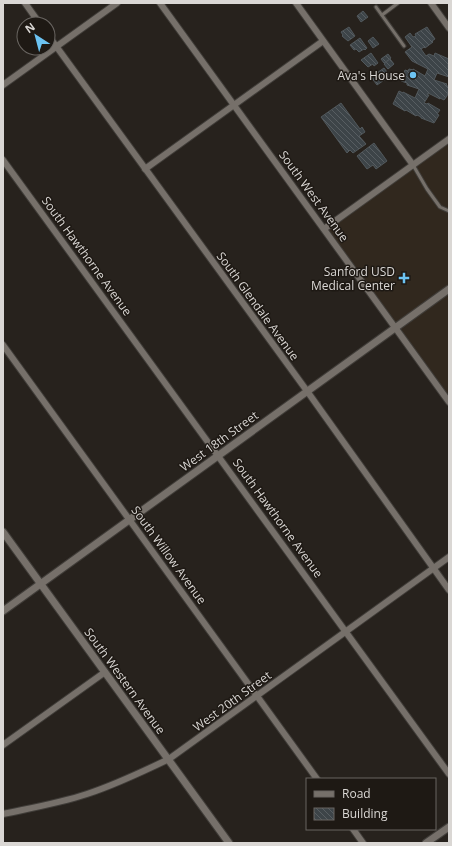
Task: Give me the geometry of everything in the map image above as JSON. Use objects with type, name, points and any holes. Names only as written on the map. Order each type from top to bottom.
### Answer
[{"type":"street","points":[[25,3],[34,16]]},
{"type":"street","points":[[56,47],[117,3]]},
{"type":"street","name":"South West Avenue","points":[[160,3],[449,402]]},
{"type":"street","points":[[296,3],[413,165]]},
{"type":"street","points":[[431,3],[449,28]]},
{"type":"street","points":[[145,169],[323,41]]},
{"type":"street","name":"South Glendale Avenue","points":[[56,47],[307,391],[449,590]]},
{"type":"street","points":[[3,85],[43,56]]},
{"type":"street","points":[[324,229],[449,139]]},
{"type":"street","name":"South Hawthorne Avenue","points":[[3,160],[449,774]]},
{"type":"street","name":"West 18th Street","points":[[3,611],[449,289]]},
{"type":"street","name":"South Willow Avenue","points":[[3,345],[316,778]]},
{"type":"street","name":"South Western Avenue","points":[[3,532],[229,843]]},
{"type":"street","name":"West 20th Street","points":[[3,814],[35,808],[86,794],[136,775],[169,759],[449,557]]},
{"type":"street","points":[[3,745],[105,672]]},
{"type":"street","points":[[426,843],[449,827]]},
{"type":"street","points":[[354,830],[363,843]]},
{"type":"lane","points":[[382,15],[398,3]]},
{"type":"lane","points":[[376,7],[404,46]]},
{"type":"lane","points":[[413,165],[427,189],[440,207],[449,211]]},
{"type":"shaded area","name":"Sanford USD Medical Center","points":[[449,139],[449,402],[324,229]]},
{"type":"building","points":[[363,11],[368,17],[361,22],[357,16]]},
{"type":"building","points":[[349,27],[355,36],[348,41],[342,36],[343,35],[341,32]]},
{"type":"building","name":"Ava's House","points":[[427,27],[435,39],[425,48],[424,47],[421,49],[426,56],[429,54],[434,56],[435,53],[449,59],[449,77],[437,73],[434,80],[447,84],[446,85],[449,87],[447,96],[444,100],[428,93],[427,95],[429,95],[424,103],[428,103],[440,110],[434,123],[417,115],[416,116],[406,110],[405,111],[393,104],[399,91],[415,98],[419,89],[407,85],[407,83],[401,81],[405,70],[408,71],[409,69],[413,69],[425,76],[428,69],[412,61],[405,52],[412,47],[405,37],[410,33],[413,37],[416,36],[415,34]]},
{"type":"building","points":[[373,37],[379,44],[373,48],[368,41]]},
{"type":"building","points":[[360,38],[367,48],[359,52],[356,49],[354,50],[350,45]]},
{"type":"building","points":[[371,53],[378,63],[374,66],[373,64],[368,67],[361,60]]},
{"type":"building","points":[[388,54],[391,58],[384,63],[381,59]]},
{"type":"building","points":[[390,59],[394,64],[388,69],[384,64]]},
{"type":"building","points":[[384,68],[390,76],[377,85],[371,77]]},
{"type":"building","points":[[341,103],[360,129],[362,127],[365,132],[359,136],[366,144],[353,153],[350,150],[347,153],[321,117]]},
{"type":"building","points":[[374,143],[387,161],[376,169],[373,165],[367,169],[357,156]]},
{"type":"place","name":"Ava's House","points":[[413,75]]},
{"type":"place","name":"Sanford USD Medical Center","points":[[404,278]]}]
